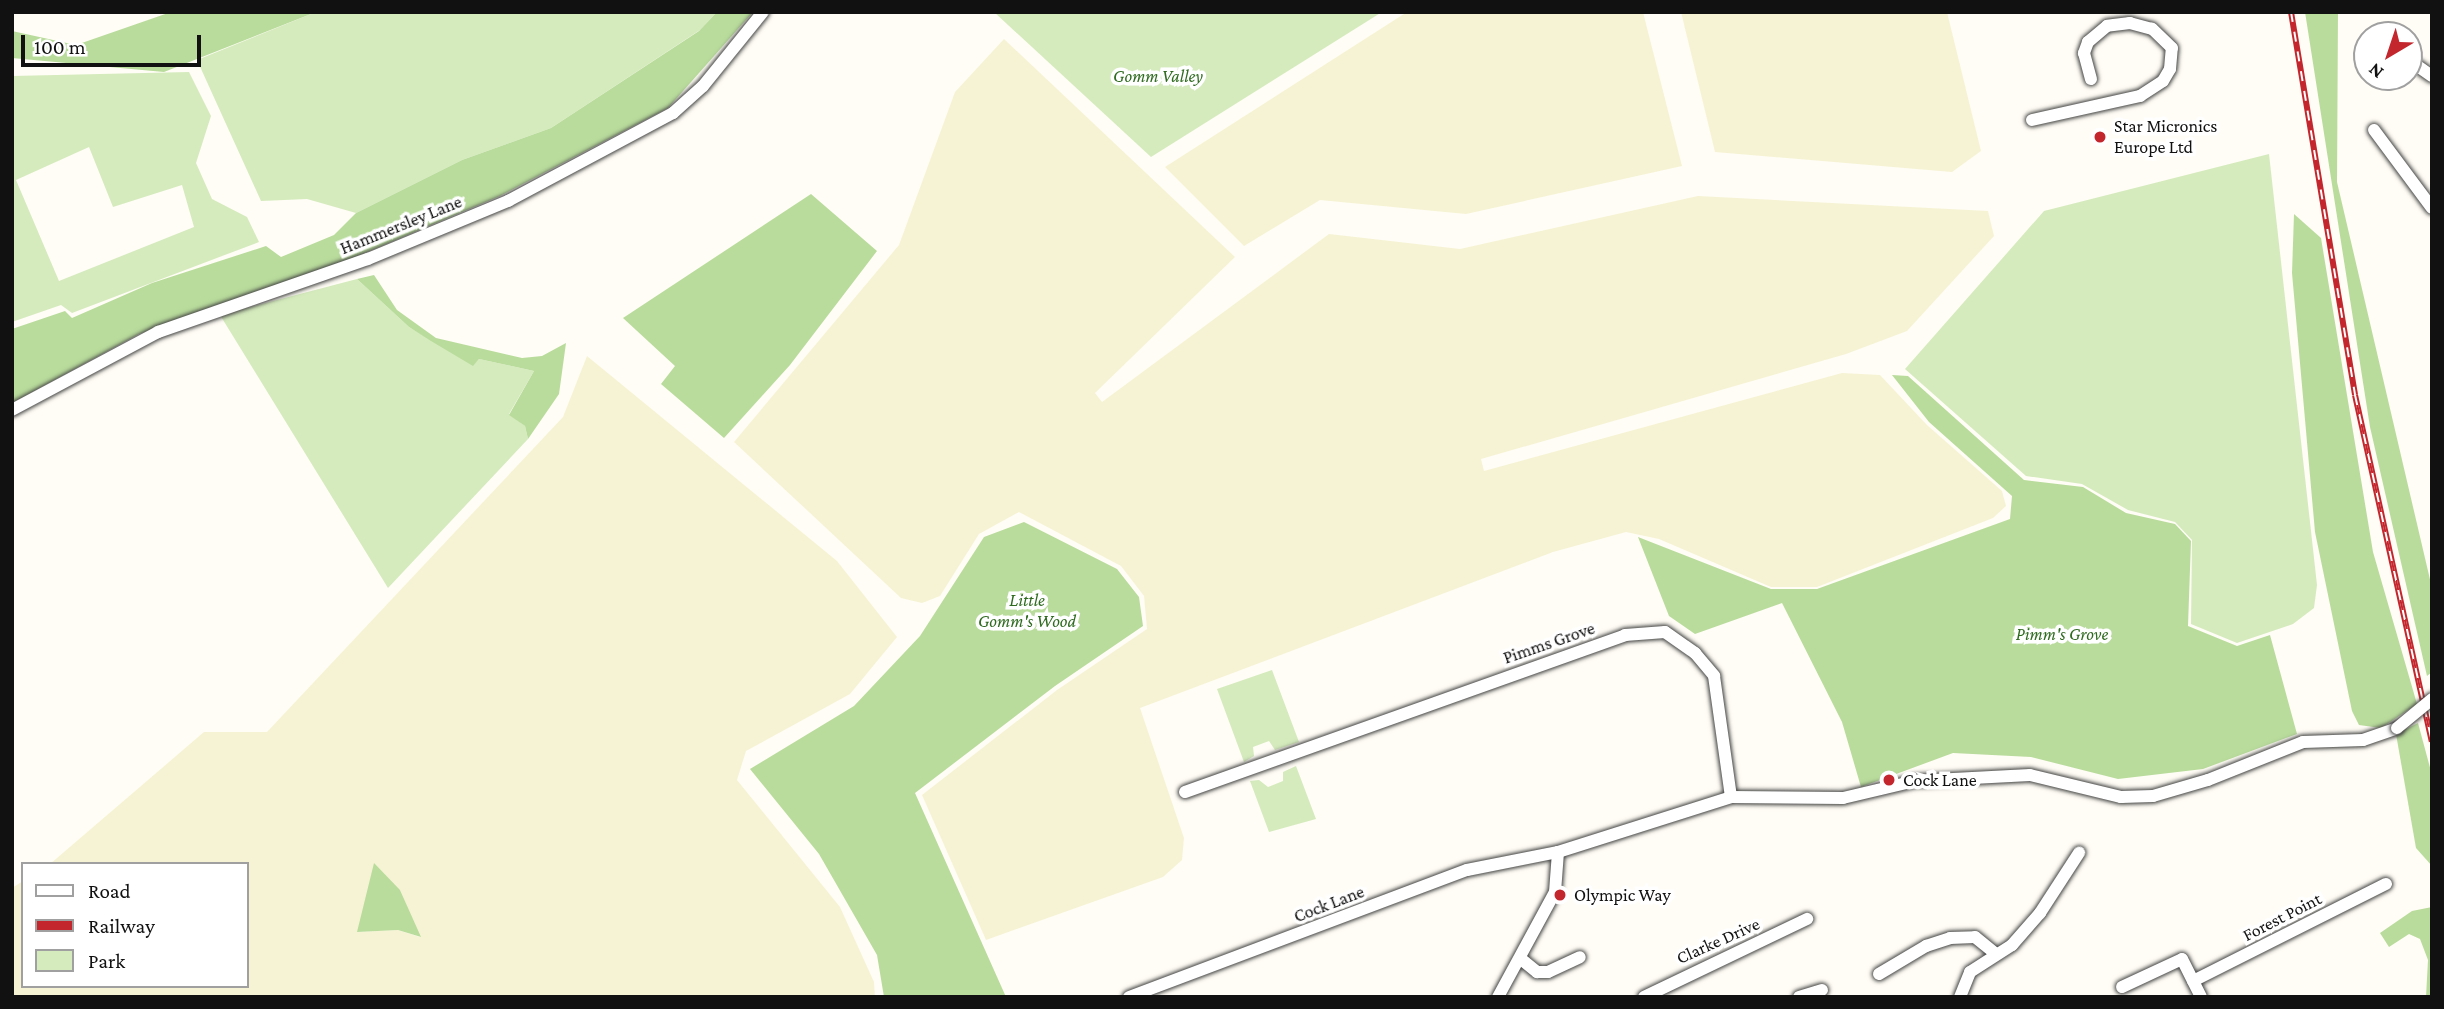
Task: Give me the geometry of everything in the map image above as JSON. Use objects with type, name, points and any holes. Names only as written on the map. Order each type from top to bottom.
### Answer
[{"type":"street","name":"Hammersley Lane","points":[[12,410],[158,331],[368,259],[508,201],[673,113],[703,86],[762,12]]},
{"type":"street","points":[[2032,120],[2140,96],[2163,81],[2170,69],[2172,48],[2152,29],[2129,17],[2107,26],[2088,42],[2084,53],[2091,79]]},
{"type":"street","points":[[2374,130],[2432,208]]},
{"type":"street","name":"Pimms Grove","points":[[1185,792],[1625,635],[1665,632],[1696,653],[1714,676],[1731,797]]},
{"type":"street","name":"Cock Lane","points":[[1129,997],[1466,870],[1558,852],[1731,797],[1824,799],[1915,781],[2030,775],[2121,797],[2153,796],[2207,780],[2303,742],[2363,740],[2397,727],[2432,699]]},
{"type":"street","points":[[1498,997],[1555,892],[1558,852]]},
{"type":"street","points":[[1960,997],[1970,972],[1995,953],[2012,945],[2040,913],[2079,853]]},
{"type":"street","name":"Forest Point","points":[[2193,981],[2386,884]]},
{"type":"street","name":"Clarke Drive","points":[[1644,997],[1807,919]]},
{"type":"street","points":[[1880,974],[1926,946],[1950,938],[1975,937],[1995,953]]},
{"type":"street","points":[[1521,959],[1537,972],[1548,972],[1580,957]]},
{"type":"street","points":[[2122,987],[2182,959],[2201,997]]},
{"type":"street","points":[[1799,997],[1822,990]]},
{"type":"shaded area","points":[[1407,12],[1643,12],[1682,166],[1466,214],[1320,200],[1244,246],[1165,167]]},
{"type":"shaded area","points":[[1681,12],[1947,12],[1981,151],[1952,172],[1715,152]]},
{"type":"shaded area","points":[[1004,39],[1235,257],[1095,393],[1102,402],[1329,234],[1460,249],[1698,196],[1988,211],[1994,236],[1907,331],[1846,354],[1481,459],[1484,471],[1842,373],[1880,375],[1927,425],[2002,491],[2006,506],[1993,518],[1817,587],[1771,587],[1659,539],[1626,532],[1553,552],[1140,708],[1184,838],[1182,860],[1163,877],[986,940],[922,795],[1057,690],[1147,629],[1144,596],[1121,566],[1019,512],[979,534],[940,596],[922,603],[901,598],[734,442],[899,245],[955,92]]},
{"type":"shaded area","points":[[587,356],[837,561],[897,637],[850,694],[746,751],[737,780],[840,907],[874,982],[875,997],[12,997],[12,888],[21,882],[21,988],[248,988],[248,862],[52,862],[204,732],[267,732],[563,417]],"holes":[[[400,890],[420,937],[398,930],[357,932]]]},
{"type":"green space","points":[[171,12],[316,12],[164,72],[12,58],[12,31],[76,45]]},
{"type":"green space","points":[[316,12],[717,12],[700,30],[551,128],[462,160],[356,213],[307,199],[261,201],[197,60]]},
{"type":"green space","points":[[717,12],[753,12],[668,108],[500,196],[346,261],[139,334],[12,403],[12,329],[65,311],[72,318],[152,283],[266,246],[281,257],[334,235],[356,213],[462,160],[551,128],[699,31]]},
{"type":"green space","name":"Gomm Valley","points":[[994,12],[1382,12],[1151,157]]},
{"type":"green space","points":[[2305,12],[2338,12],[2337,182],[2432,588],[2432,672],[2427,676],[2370,427]]},
{"type":"green space","points":[[189,72],[211,116],[196,163],[212,199],[247,217],[259,242],[72,313],[61,305],[12,322],[12,76]],"holes":[[[89,147],[113,207],[182,185],[194,227],[59,281],[16,180]]]},
{"type":"green space","points":[[2269,154],[2317,585],[2314,608],[2293,624],[2237,643],[2191,624],[2192,540],[2175,522],[2128,510],[2082,484],[2026,476],[1905,369],[2044,211]]},
{"type":"green space","points":[[811,194],[877,251],[790,365],[724,438],[661,384],[675,366],[623,318]]},
{"type":"green space","points":[[2294,214],[2321,238],[2373,552],[2417,704],[2381,728],[2359,725],[2352,711],[2315,532],[2292,273]]},
{"type":"green space","points":[[374,275],[397,310],[436,338],[522,358],[542,356],[566,343],[559,394],[528,439],[525,426],[509,415],[534,371],[479,359],[473,366],[431,341],[409,327],[357,279]]},
{"type":"green space","points":[[357,279],[409,327],[473,365],[479,359],[534,371],[509,414],[525,426],[528,439],[388,588],[220,315]]},
{"type":"green space","name":"Pimm's Grove","points":[[1892,375],[1908,376],[2024,480],[2083,487],[2126,513],[2175,524],[2191,541],[2188,626],[2237,646],[2270,635],[2297,734],[2203,769],[2118,779],[2031,757],[1953,753],[1861,787],[1842,722],[1782,603],[1695,634],[1669,616],[1638,537],[1771,589],[1817,589],[2010,519],[2012,496],[1929,422]]},
{"type":"green space","name":"Little Gomm's Wood","points":[[1024,522],[1117,569],[1139,597],[1143,626],[1055,686],[915,793],[1006,997],[884,997],[877,955],[819,854],[750,769],[854,706],[920,636],[984,537]]},
{"type":"green space","points":[[1272,670],[1299,742],[1275,750],[1269,741],[1253,747],[1254,756],[1244,762],[1217,689]]},
{"type":"green space","points":[[2418,723],[2432,775],[2432,866],[2416,848],[2396,734]]},
{"type":"green space","points":[[1296,766],[1316,819],[1269,832],[1250,781],[1259,780],[1268,787],[1283,781],[1283,772]]},
{"type":"green space","points":[[374,863],[400,890],[421,937],[398,930],[357,932]]},
{"type":"green space","points":[[2432,907],[2432,997],[2426,997],[2428,960],[2420,939],[2409,934],[2389,947],[2380,933],[2412,911]]},
{"type":"railway","points":[[2291,12],[2355,395],[2432,742]]},
{"type":"place","name":"Star Micronics Europe Ltd","points":[[2100,137]]},
{"type":"place","name":"Cock Lane","points":[[1889,780]]},
{"type":"place","name":"Olympic Way","points":[[1560,895]]}]
